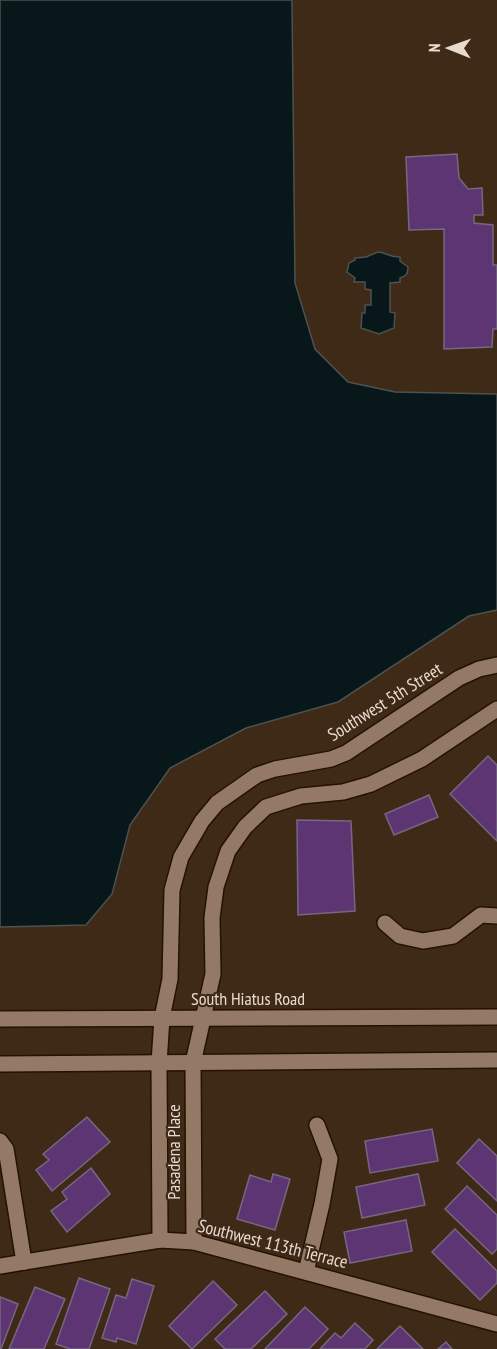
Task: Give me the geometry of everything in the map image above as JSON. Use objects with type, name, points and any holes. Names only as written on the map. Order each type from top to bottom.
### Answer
[{"type":"street","name":"Southwest 5th Street","points":[[159,1063],[162,1018],[170,980],[172,890],[181,857],[202,821],[217,803],[257,776],[275,769],[331,759],[346,753],[459,678],[479,669],[497,665]]},
{"type":"street","points":[[194,1063],[213,974],[212,918],[216,887],[228,851],[245,827],[266,807],[301,796],[343,792],[371,784],[422,759],[497,710]]},
{"type":"street","points":[[385,922],[400,936],[423,941],[453,936],[481,915],[497,916]]},
{"type":"street","name":"South Hiatus Road","points":[[0,1019],[497,1017]]},
{"type":"street","points":[[0,1064],[497,1060]]},
{"type":"street","name":"Pasadena Place","points":[[159,1063],[160,1240]]},
{"type":"street","name":"Pasadena Place","points":[[194,1063],[194,1242]]},
{"type":"street","points":[[306,1272],[330,1159],[317,1125]]},
{"type":"street","points":[[0,1141],[6,1149],[24,1262]]},
{"type":"street","name":"Southwest 113th Terrace","points":[[0,1266],[160,1240],[194,1242],[497,1324]]},
{"type":"shaded area","points":[[0,0],[292,0],[295,283],[315,349],[348,382],[395,392],[497,394],[497,610],[469,616],[338,702],[246,728],[170,768],[130,825],[112,894],[86,925],[0,927]]},
{"type":"shaded area","points":[[378,252],[400,257],[400,261],[408,267],[407,273],[400,278],[400,282],[390,283],[390,312],[395,313],[394,328],[379,334],[361,328],[365,305],[371,305],[371,290],[365,289],[365,282],[354,282],[355,278],[347,272],[349,263],[355,258],[366,257]]},
{"type":"building","points":[[457,154],[459,178],[468,189],[482,188],[483,215],[474,215],[474,223],[493,225],[493,265],[497,265],[497,329],[493,329],[492,347],[444,349],[444,229],[409,230],[406,157]]},
{"type":"building","points":[[488,756],[497,765],[497,841],[450,794]]},
{"type":"building","points":[[429,795],[438,817],[394,835],[385,814]]},
{"type":"building","points":[[297,820],[351,821],[355,911],[298,915]]},
{"type":"building","points":[[87,1117],[110,1142],[52,1191],[36,1170],[49,1160],[43,1154]]},
{"type":"building","points":[[432,1129],[438,1161],[370,1173],[365,1141]]},
{"type":"building","points":[[479,1139],[497,1156],[497,1201],[457,1163]]},
{"type":"building","points":[[91,1168],[110,1194],[67,1232],[51,1211],[67,1199],[62,1192]]},
{"type":"building","points":[[273,1174],[290,1179],[275,1230],[237,1219],[250,1175],[271,1182]]},
{"type":"building","points":[[418,1174],[425,1205],[362,1218],[356,1187]]},
{"type":"building","points":[[467,1186],[497,1215],[497,1249],[492,1254],[445,1209]]},
{"type":"building","points":[[406,1220],[412,1251],[350,1263],[344,1232]]},
{"type":"building","points":[[455,1229],[497,1271],[497,1283],[480,1300],[432,1252]]},
{"type":"building","points":[[79,1278],[110,1289],[89,1349],[70,1349],[56,1344]]},
{"type":"building","points":[[132,1279],[154,1286],[136,1344],[117,1338],[116,1342],[102,1338],[116,1295],[126,1298]]},
{"type":"building","points":[[213,1281],[237,1305],[192,1349],[169,1326]]},
{"type":"building","points":[[35,1287],[65,1299],[44,1349],[9,1349]]},
{"type":"building","points":[[265,1291],[287,1314],[251,1349],[225,1349],[215,1339]]},
{"type":"building","points":[[0,1297],[18,1304],[1,1349],[0,1349]]},
{"type":"building","points":[[305,1307],[328,1329],[309,1349],[265,1349]]},
{"type":"building","points":[[355,1323],[373,1340],[365,1349],[320,1349],[335,1333],[341,1338]]},
{"type":"building","points":[[400,1326],[423,1349],[377,1349]]},
{"type":"building","points":[[446,1342],[452,1349],[438,1349]]}]
